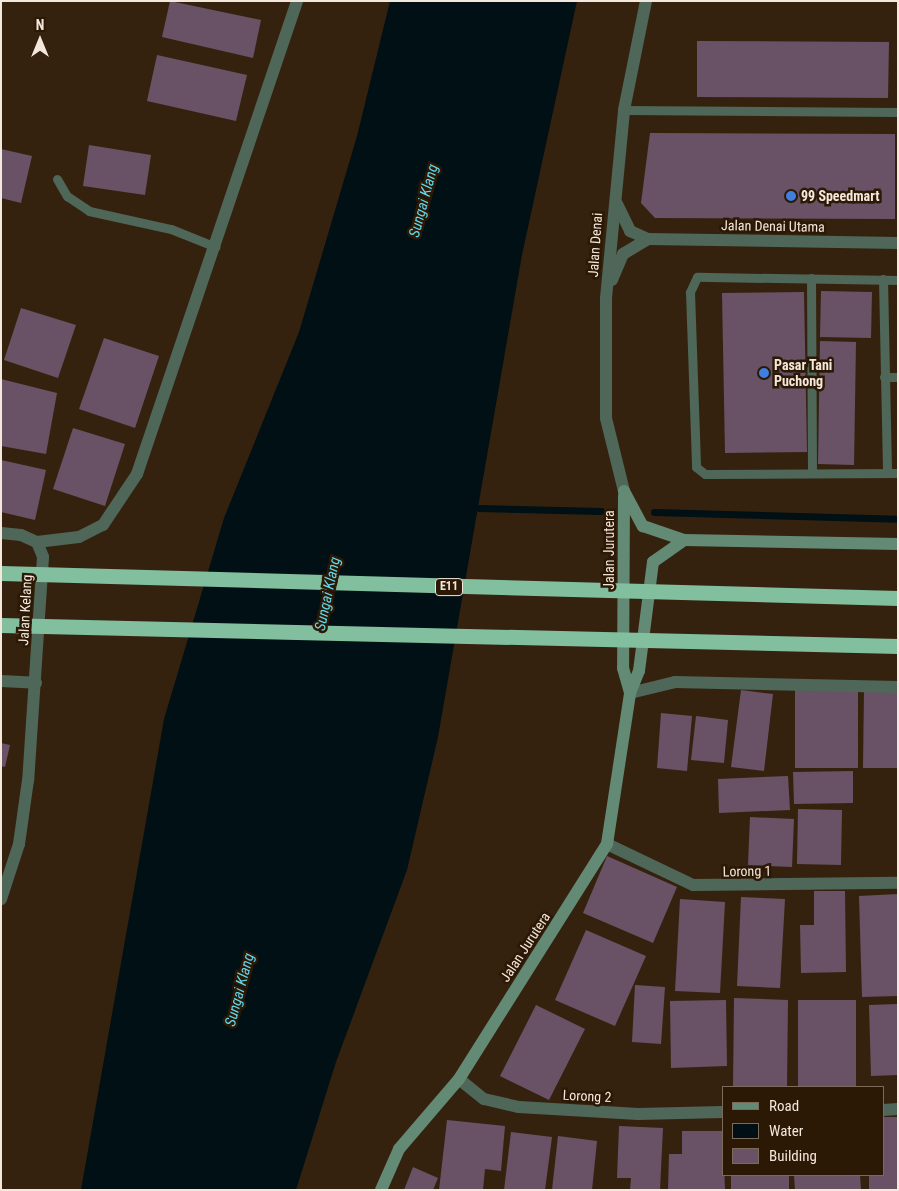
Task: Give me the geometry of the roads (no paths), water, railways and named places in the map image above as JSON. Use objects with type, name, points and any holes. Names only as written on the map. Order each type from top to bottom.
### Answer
[{"type":"highway","name":"E11","points":[[1,573],[898,598]]},
{"type":"highway","points":[[1,625],[898,646]]},
{"type":"street","points":[[1,533],[21,534],[37,542],[79,537],[103,525],[117,510],[137,474],[216,246],[297,1]]},
{"type":"street","name":"Jalan Denai","points":[[624,491],[606,418],[606,298],[614,192],[624,110],[646,1]]},
{"type":"street","name":"Jalan Denai Utama","points":[[614,192],[619,215],[630,231],[648,239],[898,243]]},
{"type":"street","points":[[606,298],[623,254],[648,239]]},
{"type":"street","name":"Jalan Jurutera","points":[[624,491],[643,526],[684,540],[898,544]]},
{"type":"street","name":"Jalan Jurutera","points":[[624,491],[623,668],[630,693]]},
{"type":"street","name":"Jalan Jurutera","points":[[380,1190],[399,1149],[458,1079],[607,844],[630,693],[639,671],[653,562],[684,540]]},
{"type":"street","name":"Jalan Kelang","points":[[1,899],[6,870],[28,780],[43,557],[37,542]]},
{"type":"street","points":[[1,681],[36,683]]},
{"type":"street","points":[[630,693],[675,682],[898,687]]},
{"type":"street","name":"Lorong 1","points":[[607,844],[693,886],[898,883]]},
{"type":"street","name":"Lorong 2","points":[[458,1079],[484,1099],[519,1107],[638,1114],[722,1112]]},
{"type":"street","points":[[884,1110],[898,1109]]},
{"type":"lane","points":[[624,110],[898,112]]},
{"type":"lane","points":[[57,178],[61,190],[89,211],[171,229],[216,246]]},
{"type":"lane","points":[[898,280],[697,277],[690,292],[696,467],[705,474],[898,473]]},
{"type":"lane","points":[[811,278],[812,474]]},
{"type":"lane","points":[[882,279],[887,473]]},
{"type":"lane","points":[[884,377],[898,377]]},
{"type":"water","name":"Sungai Klang","points":[[390,1],[577,1],[522,255],[438,737],[407,870],[336,1062],[296,1190],[81,1190],[164,719],[224,518],[299,332],[357,136]]},
{"type":"waterway","points":[[479,508],[601,511]]},
{"type":"waterway","points":[[654,512],[898,519]]},
{"type":"place","name":"99 Speedmart","points":[[791,196]]},
{"type":"place","name":"Pasar Tani Puchong","points":[[764,373]]}]
